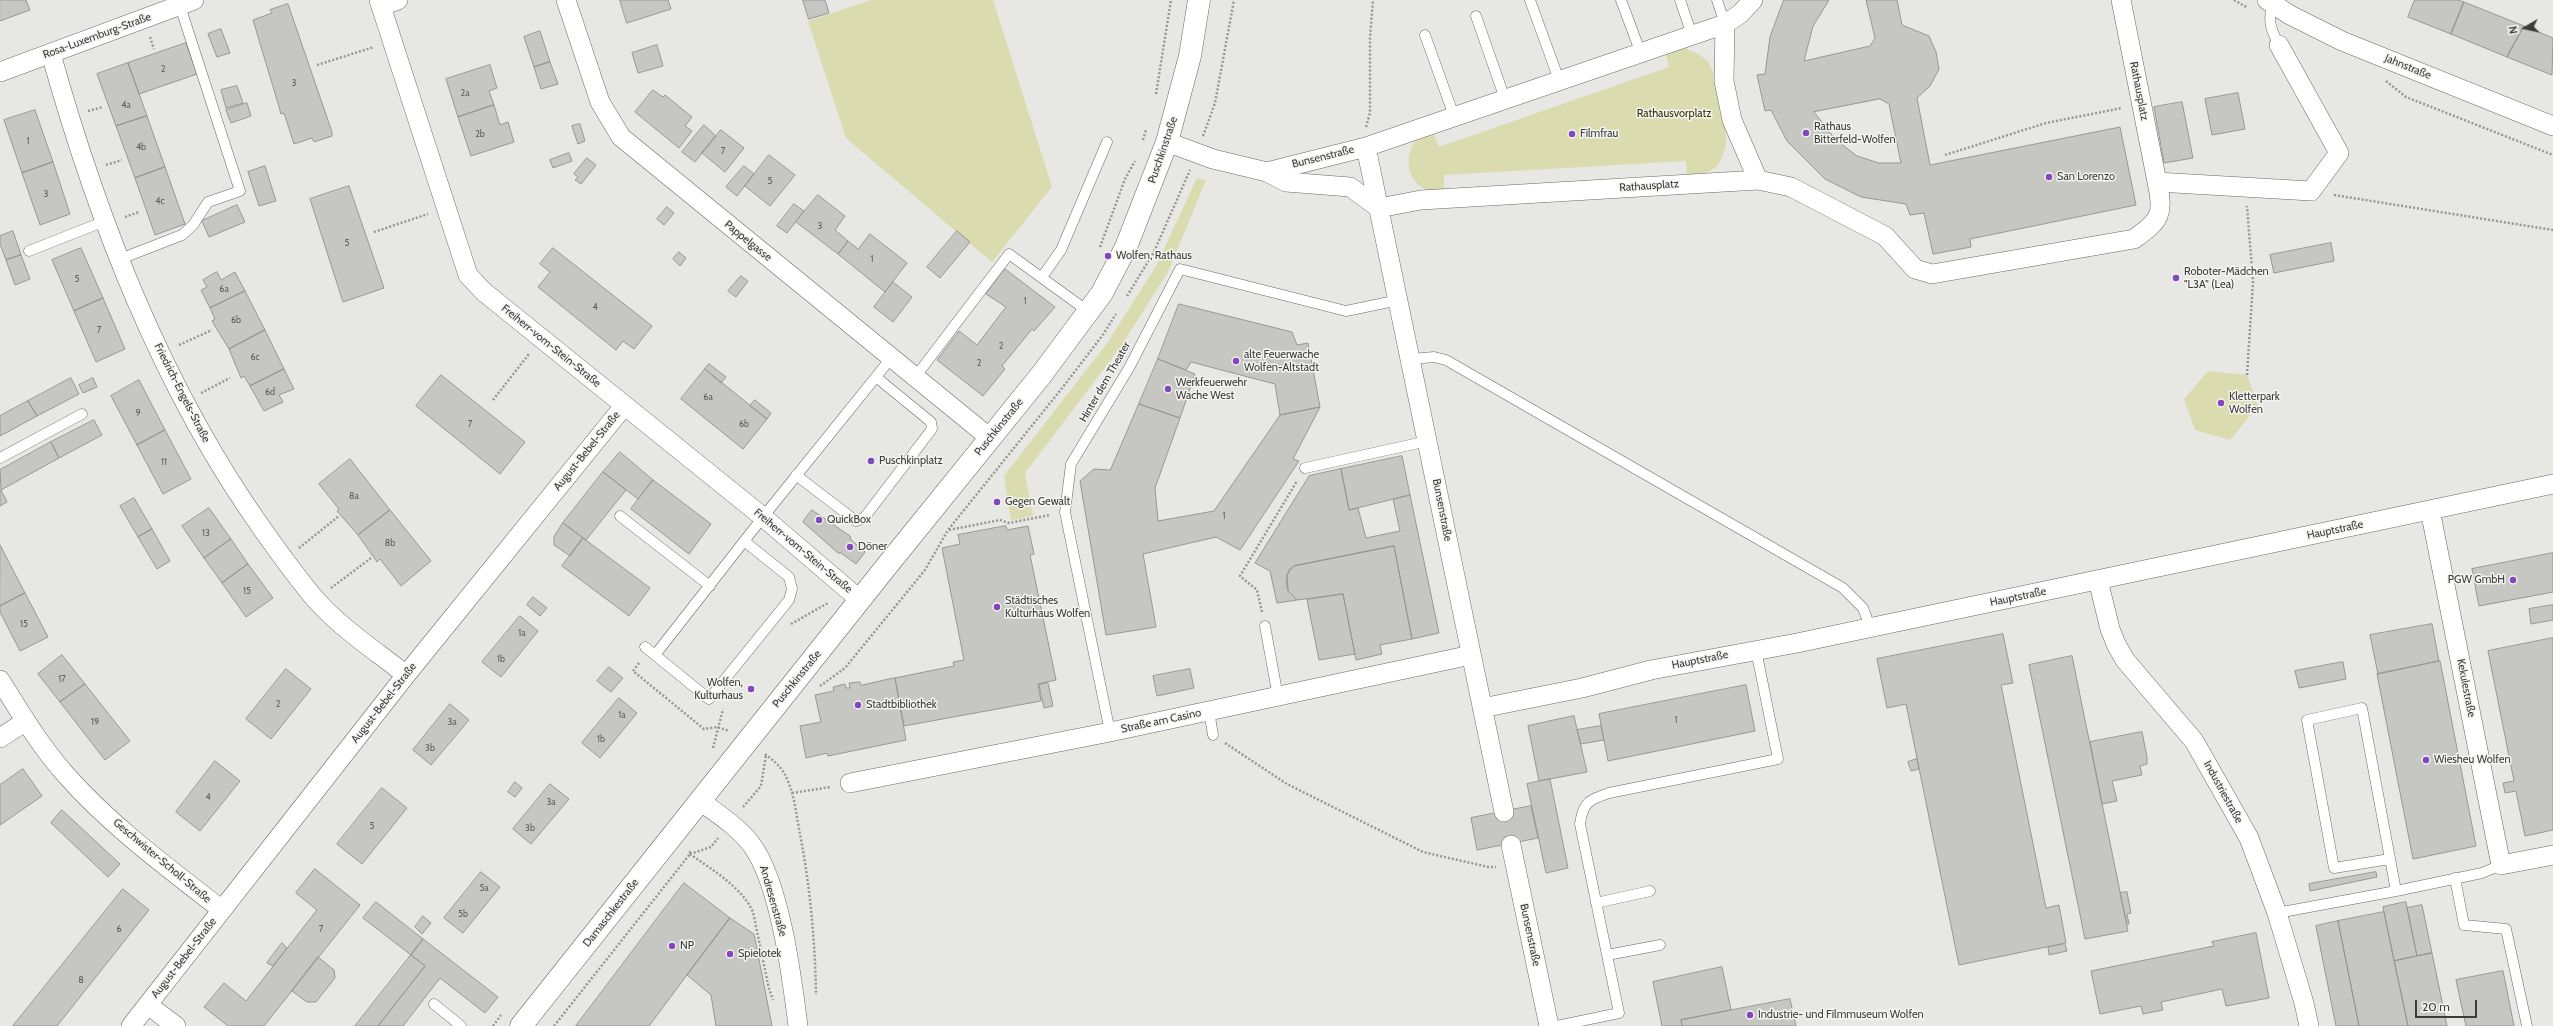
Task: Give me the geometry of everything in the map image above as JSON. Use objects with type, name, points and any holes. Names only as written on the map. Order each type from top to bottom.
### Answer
[{"type":"street","name":"Pappelgasse","points":[[566,0],[600,102],[621,137],[916,376],[990,438]]},
{"type":"street","name":"Puschkinstraße","points":[[700,801],[746,743],[853,594],[990,438],[1089,312],[1126,247],[1167,142],[1190,56],[1199,0]]},
{"type":"street","points":[[1363,148],[1640,51],[1725,24],[1740,14],[1752,0]]},
{"type":"street","name":"Rathausplatz","points":[[1379,208],[1421,200],[1758,180],[1791,186],[1885,236],[1915,268],[1932,274],[2134,239],[2153,226],[2162,205],[2121,0]]},
{"type":"street","name":"Freiherr-vom-Stein-Straße","points":[[386,2],[392,41],[468,276],[484,292],[762,517],[853,594]]},
{"type":"street","name":"Jahnstraße","points":[[2270,2],[2342,41],[2553,126]]},
{"type":"street","name":"Rosa-Luxemburg-Straße","points":[[0,72],[187,3]]},
{"type":"street","points":[[1725,24],[1724,81],[1730,112],[1758,180]]},
{"type":"street","points":[[2157,182],[2311,191],[2339,154],[2279,45]]},
{"type":"street","name":"Friedrich-Engels-Straße","points":[[51,54],[69,117],[105,221],[120,259],[160,354],[229,481],[284,559],[316,599],[336,620],[406,675]]},
{"type":"street","name":"Bunsenstraße","points":[[1167,142],[1213,159],[1267,172],[1286,182],[1350,187],[1379,208]]},
{"type":"street","name":"Bunsenstraße","points":[[1267,172],[1363,148],[1379,208],[1412,359],[1504,812]]},
{"type":"street","name":"August-Bebel-Straße","points":[[131,1026],[406,675],[624,406]]},
{"type":"street","name":"Hauptstraße","points":[[1482,708],[1582,688],[1651,670],[2098,580],[2553,484]]},
{"type":"street","name":"Kekulestraße","points":[[2430,510],[2501,865]]},
{"type":"street","name":"Industriestraße","points":[[2098,580],[2110,629],[2125,660],[2194,741],[2248,838],[2277,913],[2304,1003],[2309,1026]]},
{"type":"street","name":"Straße am Casino","points":[[850,783],[1110,732],[1471,655]]},
{"type":"street","name":"Geschwister-Scholl-Straße","points":[[0,680],[26,721],[65,774],[121,830],[222,910]]},
{"type":"street","points":[[0,738],[26,721]]},
{"type":"street","name":"Damaschkestraße","points":[[521,1026],[700,801]]},
{"type":"street","name":"Andresenstraße","points":[[700,801],[744,835],[761,859],[769,878],[782,934],[798,1026]]},
{"type":"street","name":"Bunsenstraße","points":[[1510,845],[1549,1026]]},
{"type":"street","points":[[2501,865],[2553,855]]},
{"type":"street","name":"August-Bebel-Straße","points":[[148,1005],[176,1026]]},
{"type":"lane","points":[[1530,0],[1559,80]]},
{"type":"lane","points":[[1621,0],[1640,51]]},
{"type":"lane","points":[[1680,0],[1692,34]]},
{"type":"lane","points":[[1717,0],[1725,24]]},
{"type":"lane","points":[[2270,2],[2270,21],[2272,32],[2279,45]]},
{"type":"lane","points":[[120,259],[182,235],[193,225],[208,202],[240,191],[187,3]]},
{"type":"lane","points":[[1476,16],[1505,99]]},
{"type":"lane","points":[[1425,35],[1454,116]]},
{"type":"lane","points":[[1042,277],[1061,250],[1107,142]]},
{"type":"lane","points":[[29,251],[105,221]]},
{"type":"lane","points":[[916,376],[1009,254],[1089,312]]},
{"type":"lane","name":"Hinter dem Theater","points":[[1110,732],[1065,512],[1071,464],[1129,368],[1180,269],[1346,311],[1399,300]]},
{"type":"lane","points":[[1412,359],[1434,356],[1446,360],[1843,588],[1863,608],[1870,627]]},
{"type":"lane","points":[[655,655],[762,517],[892,357]]},
{"type":"lane","points":[[796,475],[856,521],[864,518],[932,430],[931,422],[876,377]]},
{"type":"lane","points":[[0,458],[82,414]]},
{"type":"lane","points":[[1306,468],[1428,441]]},
{"type":"lane","points":[[620,516],[710,586]]},
{"type":"lane","points":[[644,647],[709,699],[789,600],[792,589],[789,577],[744,541]]},
{"type":"lane","points":[[1265,626],[1278,697]]},
{"type":"lane","points":[[1557,1026],[1619,1013],[1580,824],[1582,809],[1593,798],[1609,793],[1778,759],[1756,650]]},
{"type":"lane","points":[[2390,859],[2334,868],[2307,720],[2362,708],[2396,890]]},
{"type":"lane","points":[[1209,711],[1213,734]]},
{"type":"lane","points":[[2277,913],[2455,878],[2501,865]]},
{"type":"lane","points":[[2455,878],[2464,925],[2506,929],[2527,1026]]},
{"type":"lane","points":[[1596,903],[1650,891]]},
{"type":"lane","points":[[1607,955],[1660,945]]},
{"type":"lane","points":[[434,1004],[461,1026]]},
{"type":"path","points":[[1155,99],[1171,0]]},
{"type":"path","points":[[1363,148],[1370,112],[1370,38],[1373,0]]},
{"type":"path","points":[[317,65],[392,41]]},
{"type":"path","points":[[1945,155],[2046,123],[2142,105]]},
{"type":"path","points":[[1142,141],[1147,128]]},
{"type":"path","points":[[1098,251],[1125,179],[1138,155]]},
{"type":"path","points":[[2246,188],[2253,282],[2247,375]]},
{"type":"path","points":[[2311,191],[2553,230]]},
{"type":"path","points":[[374,232],[446,209]]},
{"type":"path","points":[[160,354],[212,330]]},
{"type":"path","points":[[493,400],[541,337]]},
{"type":"path","points":[[185,402],[230,378]]},
{"type":"path","points":[[1265,626],[1257,590],[1240,576],[1306,468]]},
{"type":"path","points":[[948,530],[1000,520],[1009,523],[1065,512]]},
{"type":"path","points":[[284,559],[339,516]]},
{"type":"path","points":[[316,599],[371,558]]},
{"type":"path","points":[[788,625],[853,594]]},
{"type":"path","points":[[712,749],[717,727],[725,704]]},
{"type":"path","points":[[704,729],[717,727],[728,731],[766,755],[780,767],[792,793],[810,897],[815,950],[816,1003]]},
{"type":"path","points":[[1213,734],[1287,784],[1423,852],[1488,867],[1515,866]]},
{"type":"path","points":[[792,793],[850,783]]},
{"type":"path","points":[[554,1026],[690,854],[722,877],[748,901],[753,912],[769,989],[775,1005]]},
{"type":"path","points":[[493,1026],[503,1014]]},
{"type":"green space","points":[[871,0],[993,0],[1052,187],[992,262],[846,138],[808,21]]},
{"type":"green space","name":"Rathausvorplatz","points":[[1684,48],[1703,57],[1708,62],[1715,77],[1723,112],[1726,134],[1725,147],[1718,164],[1708,172],[1687,177],[1686,161],[1444,175],[1444,192],[1425,189],[1415,181],[1411,175],[1409,169],[1409,155],[1411,149],[1418,139],[1432,131],[1439,147],[1669,67],[1665,51]]},
{"type":"green space","points":[[1197,178],[1206,180],[1168,272],[1119,349],[1025,473],[1033,516],[1011,520],[1004,476],[1108,342],[1156,266]]},
{"type":"green space","name":"Kletterpark Wolfen","points":[[2208,371],[2247,375],[2258,406],[2230,440],[2195,430],[2184,399]]},
{"type":"building","points":[[0,0],[26,0],[30,10],[0,21]]},
{"type":"building","points":[[620,0],[668,0],[671,9],[627,23]]},
{"type":"building","points":[[803,0],[825,0],[829,13],[809,19]]},
{"type":"building","name":"Rathaus Bitterfeld-Wolfen","points":[[1784,0],[1829,0],[1813,26],[1804,61],[1870,46],[1875,38],[1866,0],[1897,0],[1902,25],[1929,36],[1936,52],[1939,69],[1930,86],[1917,98],[1930,165],[2120,127],[2136,205],[1970,239],[1971,247],[1933,254],[1924,213],[1910,215],[1906,204],[1861,197],[1825,179],[1787,141],[1771,110],[1765,111],[1757,75],[1765,74],[1770,37]],"holes":[[[1880,99],[1889,104],[1901,163],[1879,163],[1857,156],[1835,139],[1814,112]]]},
{"type":"building","points":[[2415,0],[2458,0],[2464,2],[2451,34],[2408,17]]},
{"type":"building","points":[[2464,2],[2524,26],[2507,57],[2451,34]]},
{"type":"building","points":[[288,4],[332,132],[332,136],[314,142],[312,138],[294,144],[284,113],[281,114],[253,20],[272,13],[270,10]]},
{"type":"building","points":[[2524,26],[2553,38],[2552,75],[2507,57]]},
{"type":"building","points":[[221,29],[230,53],[217,57],[208,34]]},
{"type":"building","points":[[540,31],[550,62],[534,67],[524,37]]},
{"type":"building","points":[[186,43],[197,74],[139,94],[128,63]]},
{"type":"building","points":[[657,45],[663,66],[638,73],[632,53]]},
{"type":"building","points":[[550,62],[558,84],[541,89],[534,67]]},
{"type":"building","points":[[128,63],[147,116],[116,126],[97,74]]},
{"type":"building","points":[[490,65],[497,88],[489,91],[494,105],[458,117],[446,79]]},
{"type":"building","points":[[237,86],[243,103],[226,108],[221,90]]},
{"type":"building","points":[[653,90],[663,97],[665,95],[692,117],[685,126],[692,131],[679,148],[635,112]]},
{"type":"building","points":[[2238,93],[2245,129],[2212,135],[2205,99]]},
{"type":"building","points":[[2182,102],[2193,158],[2164,163],[2154,107]]},
{"type":"building","points":[[247,103],[251,116],[231,123],[226,110]]},
{"type":"building","points":[[494,105],[500,125],[508,122],[514,142],[471,156],[458,117]]},
{"type":"building","points":[[35,110],[53,162],[22,173],[4,120]]},
{"type":"building","points":[[147,116],[165,167],[135,178],[116,126]]},
{"type":"building","points":[[580,124],[585,141],[578,144],[572,126]]},
{"type":"building","points":[[704,125],[716,136],[695,162],[682,152]]},
{"type":"building","points":[[721,130],[744,148],[725,172],[702,153]]},
{"type":"building","points":[[569,153],[572,161],[553,168],[550,160]]},
{"type":"building","points":[[769,155],[795,175],[770,206],[745,186]]},
{"type":"building","points":[[587,158],[596,165],[581,184],[575,180],[578,177],[574,174]]},
{"type":"building","points":[[53,162],[70,214],[40,225],[22,173]]},
{"type":"building","points":[[265,166],[276,201],[259,206],[248,172]]},
{"type":"building","points":[[744,166],[754,174],[737,196],[726,187]]},
{"type":"building","points":[[165,167],[185,224],[155,235],[135,178]]},
{"type":"building","points":[[349,186],[384,288],[343,302],[310,199]]},
{"type":"building","points":[[818,195],[845,216],[835,230],[848,241],[838,254],[796,222]]},
{"type":"building","points":[[794,204],[804,211],[787,233],[777,226]]},
{"type":"building","points":[[237,205],[245,222],[209,237],[202,221]]},
{"type":"building","points":[[667,207],[674,213],[664,225],[657,219]]},
{"type":"building","points":[[13,231],[21,255],[6,260],[0,244],[0,236]]},
{"type":"building","points":[[957,231],[970,242],[940,278],[927,267]]},
{"type":"building","points":[[870,234],[907,263],[885,292],[838,254],[848,241],[858,249]]},
{"type":"building","points":[[2331,243],[2334,261],[2274,273],[2270,255]]},
{"type":"building","points":[[81,248],[103,298],[74,311],[52,260]]},
{"type":"building","points":[[553,248],[652,326],[634,349],[623,341],[616,350],[538,287],[550,272],[540,264]]},
{"type":"building","points":[[679,252],[686,258],[680,266],[673,259]]},
{"type":"building","points":[[21,255],[30,279],[15,285],[6,260]]},
{"type":"building","points":[[1005,269],[1055,307],[1034,331],[1032,329],[1002,366],[1005,369],[983,396],[937,360],[959,331],[977,345],[1006,307],[986,294]]},
{"type":"building","points":[[217,272],[221,280],[235,272],[245,291],[210,308],[201,290],[207,287],[203,280]]},
{"type":"building","points":[[741,276],[748,281],[736,297],[728,291]]},
{"type":"building","points":[[893,282],[912,297],[893,322],[874,307]]},
{"type":"building","points":[[245,291],[265,330],[229,349],[212,321],[215,319],[210,308]]},
{"type":"building","points":[[103,298],[125,349],[96,362],[74,311]]},
{"type":"building","name":"alte Feuerwache Wolfen-Altstadt","points":[[1179,304],[1292,332],[1297,345],[1308,343],[1320,407],[1280,415],[1275,384],[1191,362],[1186,370],[1158,359]]},
{"type":"building","points":[[265,330],[284,369],[250,386],[244,376],[241,378],[229,349]]},
{"type":"building","name":"Werkfeuerwehr Wache West","points":[[1158,359],[1195,374],[1180,418],[1139,404]]},
{"type":"building","points":[[709,364],[726,377],[721,383],[705,369]]},
{"type":"building","points":[[284,369],[294,389],[279,395],[283,402],[264,411],[250,386]]},
{"type":"building","points":[[705,369],[767,419],[743,449],[681,399]]},
{"type":"building","points":[[441,375],[525,442],[500,474],[416,406]]},
{"type":"building","points":[[71,378],[79,394],[37,416],[28,401]]},
{"type":"building","points":[[93,378],[97,387],[83,393],[79,385]]},
{"type":"building","points":[[139,380],[165,430],[137,445],[111,396]]},
{"type":"building","points":[[755,400],[771,413],[767,419],[750,406]]},
{"type":"building","points":[[28,401],[37,416],[0,436],[0,416]]},
{"type":"building","points":[[1139,404],[1180,418],[1155,488],[1158,521],[1214,511],[1280,415],[1320,407],[1293,459],[1299,461],[1240,550],[1216,537],[1143,554],[1156,627],[1106,635],[1080,481],[1094,469],[1110,470]]},
{"type":"building","points":[[94,420],[102,435],[59,458],[51,442]]},
{"type":"building","points":[[165,430],[191,479],[163,494],[137,445]]},
{"type":"building","points":[[51,442],[59,458],[1,490],[0,470]]},
{"type":"building","points":[[620,452],[653,480],[638,499],[603,472]]},
{"type":"building","points":[[1402,456],[1410,495],[1349,510],[1341,469]]},
{"type":"building","points":[[350,459],[390,510],[358,535],[337,511],[339,509],[319,484]]},
{"type":"building","points":[[1341,469],[1349,510],[1358,508],[1366,538],[1400,531],[1393,499],[1410,495],[1439,633],[1412,639],[1394,546],[1294,566],[1289,570],[1286,581],[1288,591],[1297,600],[1277,603],[1270,571],[1255,563],[1309,476]]},
{"type":"building","points":[[603,472],[626,490],[586,540],[563,523]]},
{"type":"building","points":[[653,480],[711,524],[689,554],[631,509]]},
{"type":"building","points":[[1,490],[7,502],[0,506],[0,491]]},
{"type":"building","points":[[134,498],[152,529],[138,537],[120,506]]},
{"type":"building","points":[[209,508],[231,539],[204,558],[182,526]]},
{"type":"building","points":[[390,510],[431,561],[401,586],[380,559],[377,562],[358,535]]},
{"type":"building","points":[[812,510],[850,536],[851,540],[865,552],[856,564],[841,553],[838,553],[803,522]]},
{"type":"building","points":[[563,523],[583,538],[570,556],[554,545],[554,537]]},
{"type":"building","name":"Städtisches Kulturhaus Wolfen","points":[[1006,526],[1007,530],[1028,526],[1034,554],[1030,555],[1056,680],[1038,684],[1041,701],[904,726],[895,678],[954,666],[953,662],[964,660],[942,548],[960,544],[958,535]]},
{"type":"building","points":[[152,529],[170,561],[157,569],[138,537]]},
{"type":"building","points":[[583,538],[650,588],[629,616],[562,566]]},
{"type":"building","points":[[231,539],[248,564],[222,583],[204,558]]},
{"type":"building","points":[[0,545],[25,593],[0,606]]},
{"type":"building","points":[[1394,546],[1412,639],[1380,645],[1382,654],[1356,660],[1343,594],[1297,600],[1288,591],[1287,574],[1294,566]]},
{"type":"building","name":"PGW GmbH","points":[[2553,553],[2553,592],[2479,606],[2472,569]]},
{"type":"building","points":[[248,564],[273,598],[246,617],[222,583]]},
{"type":"building","points":[[25,593],[48,637],[20,651],[0,612],[0,606]]},
{"type":"building","points":[[1343,594],[1355,654],[1319,660],[1307,600]]},
{"type":"building","points":[[533,597],[547,608],[540,616],[527,605]]},
{"type":"building","points":[[2553,605],[2553,620],[2531,624],[2529,609]]},
{"type":"building","points":[[520,616],[538,631],[501,677],[482,662]]},
{"type":"building","points":[[2432,624],[2439,661],[2378,674],[2370,635]]},
{"type":"building","points":[[2003,634],[2013,683],[2001,685],[2046,908],[2059,905],[2066,943],[1959,965],[1906,704],[1887,708],[1877,659]]},
{"type":"building","points":[[2553,638],[2553,830],[2525,836],[2516,791],[2505,793],[2503,783],[2514,781],[2488,651]]},
{"type":"building","points":[[62,655],[85,684],[60,702],[38,674]]},
{"type":"building","points":[[2072,656],[2128,931],[2085,939],[2029,665]]},
{"type":"building","name":"Wiesheu Wolfen","points":[[2440,661],[2476,846],[2413,859],[2377,674]]},
{"type":"building","points":[[2343,662],[2346,679],[2299,688],[2295,671]]},
{"type":"building","points":[[609,667],[623,678],[611,692],[597,681]]},
{"type":"building","points":[[286,669],[311,689],[271,739],[246,719]]},
{"type":"building","points":[[1190,669],[1194,688],[1157,696],[1153,676]]},
{"type":"building","points":[[895,678],[906,740],[828,756],[827,753],[806,758],[800,726],[821,722],[815,695],[834,691],[833,687],[845,684],[846,688],[850,688],[849,683],[860,682],[861,685]]},
{"type":"building","points":[[1048,683],[1053,706],[1044,708],[1039,685]]},
{"type":"building","points":[[85,684],[130,741],[105,760],[60,702]]},
{"type":"building","points":[[1746,685],[1755,731],[1608,761],[1599,714]]},
{"type":"building","points":[[619,698],[637,713],[600,758],[582,743]]},
{"type":"building","points":[[450,704],[469,720],[431,765],[413,750]]},
{"type":"building","points":[[1574,716],[1587,772],[1539,781],[1528,726]]},
{"type":"building","points":[[1601,726],[1604,740],[1581,744],[1577,730]]},
{"type":"building","points":[[2142,732],[2147,764],[2140,766],[2142,775],[2112,781],[2117,801],[2102,804],[2090,742]]},
{"type":"building","points":[[1917,759],[1919,769],[1911,771],[1908,762]]},
{"type":"building","points":[[215,761],[240,781],[200,831],[176,812]]},
{"type":"building","points":[[23,769],[42,796],[0,825],[0,785]]},
{"type":"building","points":[[1550,779],[1568,868],[1546,873],[1527,784]]},
{"type":"building","points":[[515,782],[522,788],[515,797],[508,792]]},
{"type":"building","points":[[550,784],[569,799],[531,844],[513,829]]},
{"type":"building","points":[[382,788],[407,808],[362,864],[337,844]]},
{"type":"building","points":[[1531,806],[1538,838],[1477,850],[1471,818]]},
{"type":"building","points":[[62,810],[120,864],[108,877],[51,823]]},
{"type":"building","points":[[315,869],[360,905],[264,1026],[228,1026],[204,1007],[224,983],[246,1001],[317,910],[296,893]]},
{"type":"building","points":[[481,872],[500,887],[463,933],[444,918]]},
{"type":"building","points":[[2376,872],[2377,877],[2310,891],[2309,884]]},
{"type":"building","name":"NP","points":[[684,883],[730,918],[649,1026],[576,1026]]},
{"type":"building","points":[[123,889],[149,910],[57,1026],[13,1026]]},
{"type":"building","points":[[2127,892],[2131,913],[2127,914],[2129,924],[2127,924],[2120,893]]},
{"type":"building","points":[[376,902],[423,939],[411,955],[363,918]]},
{"type":"building","points":[[2406,902],[2417,956],[2394,961],[2383,907]]},
{"type":"building","points":[[2422,905],[2432,953],[2417,956],[2407,908]]},
{"type":"building","points":[[2384,912],[2408,1026],[2359,1026],[2338,921]]},
{"type":"building","points":[[423,916],[431,923],[422,934],[415,927]]},
{"type":"building","name":"Spielotek","points":[[730,918],[754,934],[772,1026],[716,1026],[711,995],[687,975]]},
{"type":"building","points":[[2338,921],[2359,1026],[2336,1026],[2316,926]]},
{"type":"building","points":[[2256,933],[2269,998],[2226,1006],[2222,989],[2161,1002],[2163,1010],[2143,1014],[2141,1006],[2100,1014],[2091,971],[2214,946],[2212,942]]},
{"type":"building","points":[[423,939],[498,997],[485,1013],[440,978],[403,1026],[378,1026],[425,966],[411,955]]},
{"type":"building","points":[[282,943],[287,948],[273,966],[267,963]]},
{"type":"building","points":[[2065,944],[2067,951],[2049,955],[2048,947]]},
{"type":"building","points":[[2432,953],[2447,1026],[2408,1026],[2394,961]]},
{"type":"building","points":[[411,955],[425,966],[378,1026],[355,1026]]},
{"type":"building","points":[[318,957],[334,970],[335,978],[316,1002],[307,1002],[292,991]]},
{"type":"building","points":[[1722,967],[1731,1010],[1681,1020],[1682,1026],[1662,1026],[1653,982]]},
{"type":"building","points":[[2503,971],[2514,1026],[2466,1026],[2456,980]]},
{"type":"building","name":"Industrie- und Filmmuseum Wolfen","points":[[1790,999],[1796,1026],[1682,1026],[1681,1020]]},
{"type":"tunnel","points":[[1504,812],[1511,845]]},
{"type":"place","name":"Rathaus Bitterfeld-Wolfen","points":[[1806,133]]},
{"type":"place","name":"Filmfrau","points":[[1572,134]]},
{"type":"place","name":"San Lorenzo","points":[[2049,177]]},
{"type":"place","name":"Wolfen, Rathaus","points":[[1108,256]]},
{"type":"place","name":"Roboter-Mädchen \"L3A\" (Lea)","points":[[2176,278]]},
{"type":"place","name":"alte Feuerwache Wolfen-Altstadt","points":[[1236,361]]},
{"type":"place","name":"Werkfeuerwehr Wache West","points":[[1168,389]]},
{"type":"place","name":"Kletterpark Wolfen","points":[[2221,403]]},
{"type":"place","name":"Puschkinplatz","points":[[871,461]]},
{"type":"place","name":"Gegen Gewalt","points":[[997,502]]},
{"type":"place","name":"QuickBox","points":[[819,520]]},
{"type":"place","name":"Döner","points":[[850,547]]},
{"type":"place","name":"PGW GmbH","points":[[2513,580]]},
{"type":"place","name":"Städtisches Kulturhaus Wolfen","points":[[997,607]]},
{"type":"place","name":"Wolfen, Kulturhaus","points":[[751,689]]},
{"type":"place","name":"Stadtbibliothek","points":[[858,705]]},
{"type":"place","name":"Wiesheu Wolfen","points":[[2426,760]]},
{"type":"place","name":"NP","points":[[672,946]]},
{"type":"place","name":"Spielotek","points":[[730,954]]},
{"type":"place","name":"Industrie- und Filmmuseum Wolfen","points":[[1750,1015]]}]
